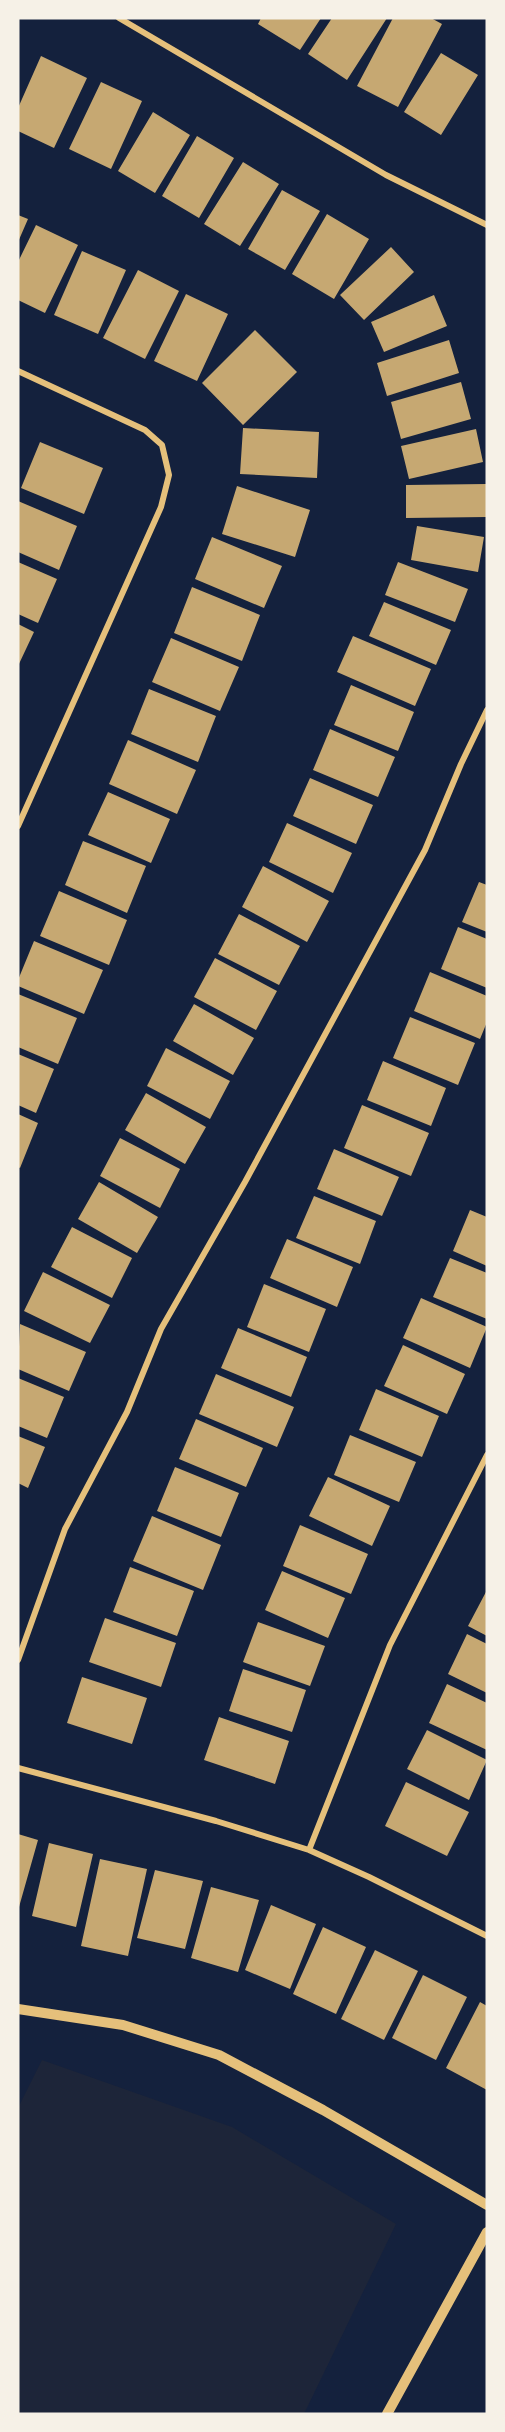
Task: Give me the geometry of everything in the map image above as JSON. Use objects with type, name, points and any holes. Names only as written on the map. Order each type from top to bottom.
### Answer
[{"type":"street","points":[[119,18],[386,175],[487,225]]},
{"type":"street","points":[[18,371],[145,430],[162,445],[169,475],[161,507],[18,826]]},
{"type":"street","points":[[18,1660],[65,1529],[127,1412],[161,1329],[245,1182],[425,850],[461,764],[487,710]]},
{"type":"street","points":[[309,1850],[390,1645],[487,1455]]},
{"type":"street","points":[[18,1768],[216,1821],[309,1850],[487,1936]]},
{"type":"street","points":[[18,2009],[123,2025],[219,2055],[323,2110],[487,2205]]},
{"type":"street","points":[[387,2414],[487,2232]]},
{"type":"shaded area","points":[[42,2060],[232,2127],[396,2224],[304,2414],[18,2414],[18,2108]]},
{"type":"building","points":[[261,18],[321,18],[300,50],[258,24]]},
{"type":"building","points":[[332,18],[387,18],[347,80],[308,54]]},
{"type":"building","points":[[393,18],[431,18],[442,24],[398,107],[357,86]]},
{"type":"building","points":[[441,53],[478,75],[441,135],[404,112]]},
{"type":"building","points":[[41,56],[87,78],[54,148],[18,131],[18,108]]},
{"type":"building","points":[[101,82],[142,101],[111,169],[69,149]]},
{"type":"building","points":[[153,112],[190,135],[155,193],[118,171]]},
{"type":"building","points":[[197,136],[234,158],[199,218],[162,196]]},
{"type":"building","points":[[243,162],[279,184],[240,246],[204,224]]},
{"type":"building","points":[[282,190],[320,211],[285,270],[248,249]]},
{"type":"building","points":[[327,214],[369,239],[334,299],[292,274]]},
{"type":"building","points":[[18,215],[28,219],[18,242]]},
{"type":"building","points":[[36,225],[78,245],[45,313],[18,300],[18,262]]},
{"type":"building","points":[[391,247],[414,272],[364,320],[340,295]]},
{"type":"building","points":[[82,251],[126,270],[98,334],[54,315]]},
{"type":"building","points":[[138,270],[179,291],[145,359],[103,338]]},
{"type":"building","points":[[186,294],[228,314],[197,381],[154,361]]},
{"type":"building","points":[[434,295],[447,326],[384,352],[371,322]]},
{"type":"building","points":[[255,330],[297,372],[243,425],[202,383]]},
{"type":"building","points":[[449,340],[459,373],[387,396],[377,363]]},
{"type":"building","points":[[461,382],[471,419],[401,439],[391,402]]},
{"type":"building","points":[[243,428],[319,432],[317,478],[240,474]]},
{"type":"building","points":[[476,429],[483,462],[409,479],[401,446]]},
{"type":"building","points":[[40,442],[103,468],[84,514],[21,488]]},
{"type":"building","points":[[486,484],[487,517],[406,518],[406,485]]},
{"type":"building","points":[[237,486],[310,510],[295,557],[222,534]]},
{"type":"building","points":[[18,501],[77,526],[59,570],[18,552]]},
{"type":"building","points":[[417,526],[484,537],[478,572],[411,560]]},
{"type":"building","points":[[212,537],[282,566],[264,608],[195,579]]},
{"type":"building","points":[[18,562],[57,579],[38,623],[18,614]]},
{"type":"building","points":[[398,562],[468,589],[455,622],[385,595]]},
{"type":"building","points":[[192,587],[260,615],[242,661],[174,633]]},
{"type":"building","points":[[384,602],[451,630],[436,665],[369,636]]},
{"type":"building","points":[[18,624],[34,632],[18,666]]},
{"type":"building","points":[[353,636],[431,669],[415,706],[337,672]]},
{"type":"building","points":[[171,638],[239,667],[220,711],[152,682]]},
{"type":"building","points":[[351,685],[414,712],[398,751],[334,725]]},
{"type":"building","points":[[149,689],[216,716],[198,762],[131,734]]},
{"type":"building","points":[[330,729],[395,757],[378,797],[313,770]]},
{"type":"building","points":[[128,740],[196,770],[177,814],[109,784]]},
{"type":"building","points":[[310,778],[373,805],[356,844],[293,816]]},
{"type":"building","points":[[108,792],[170,819],[151,863],[88,835]]},
{"type":"building","points":[[287,823],[352,853],[333,893],[269,862]]},
{"type":"building","points":[[83,841],[146,866],[127,913],[65,885]]},
{"type":"building","points":[[263,866],[329,901],[307,942],[242,907]]},
{"type":"building","points":[[479,882],[487,885],[487,932],[462,922]]},
{"type":"building","points":[[59,891],[127,920],[109,965],[40,936]]},
{"type":"building","points":[[239,914],[300,946],[279,985],[218,954]]},
{"type":"building","points":[[458,927],[487,939],[487,988],[441,969]]},
{"type":"building","points":[[34,941],[103,970],[84,1014],[18,986],[18,980]]},
{"type":"building","points":[[215,958],[277,991],[256,1030],[194,997]]},
{"type":"building","points":[[430,972],[487,996],[487,1022],[480,1039],[414,1011]]},
{"type":"building","points":[[18,994],[77,1018],[58,1064],[18,1047]]},
{"type":"building","points":[[194,1004],[254,1038],[233,1075],[173,1041]]},
{"type":"building","points":[[410,1017],[475,1043],[458,1085],[393,1058]]},
{"type":"building","points":[[166,1048],[230,1081],[210,1119],[147,1086]]},
{"type":"building","points":[[18,1054],[54,1069],[36,1113],[18,1105]]},
{"type":"building","points":[[383,1061],[446,1088],[431,1126],[367,1100]]},
{"type":"building","points":[[146,1093],[206,1127],[185,1164],[125,1130]]},
{"type":"building","points":[[362,1105],[429,1133],[411,1176],[344,1148]]},
{"type":"building","points":[[18,1114],[38,1123],[20,1168],[18,1167]]},
{"type":"building","points":[[120,1138],[180,1169],[160,1208],[100,1176]]},
{"type":"building","points":[[334,1149],[399,1177],[382,1216],[317,1189]]},
{"type":"building","points":[[99,1182],[158,1217],[137,1253],[78,1219]]},
{"type":"building","points":[[314,1196],[376,1221],[360,1264],[296,1238]]},
{"type":"building","points":[[470,1210],[487,1217],[487,1266],[453,1251]]},
{"type":"building","points":[[72,1227],[132,1258],[112,1298],[51,1267]]},
{"type":"building","points":[[287,1239],[353,1267],[337,1307],[270,1278]]},
{"type":"building","points":[[450,1258],[487,1273],[487,1319],[433,1297]]},
{"type":"building","points":[[43,1272],[110,1305],[90,1343],[24,1311]]},
{"type":"building","points":[[264,1284],[326,1309],[309,1352],[247,1327]]},
{"type":"building","points":[[421,1298],[487,1327],[470,1368],[403,1338]]},
{"type":"building","points":[[20,1324],[86,1352],[69,1391],[18,1369]]},
{"type":"building","points":[[238,1328],[307,1357],[291,1397],[221,1368]]},
{"type":"building","points":[[403,1345],[465,1374],[447,1414],[384,1386]]},
{"type":"building","points":[[216,1374],[294,1407],[277,1447],[199,1414]]},
{"type":"building","points":[[18,1378],[64,1397],[47,1438],[18,1426]]},
{"type":"building","points":[[376,1389],[439,1416],[422,1457],[359,1430]]},
{"type":"building","points":[[196,1419],[263,1448],[246,1487],[179,1459]]},
{"type":"building","points":[[350,1435],[416,1462],[399,1502],[334,1475]]},
{"type":"building","points":[[18,1436],[45,1447],[28,1488],[18,1483]]},
{"type":"building","points":[[175,1467],[239,1493],[221,1537],[157,1511]]},
{"type":"building","points":[[328,1477],[390,1506],[372,1546],[309,1516]]},
{"type":"building","points":[[152,1516],[221,1545],[203,1590],[133,1561]]},
{"type":"building","points":[[300,1525],[368,1554],[351,1594],[283,1566]]},
{"type":"building","points":[[130,1567],[194,1591],[177,1636],[113,1612]]},
{"type":"building","points":[[282,1571],[345,1598],[328,1638],[265,1610]]},
{"type":"building","points":[[487,1590],[487,1636],[468,1626]]},
{"type":"building","points":[[105,1618],[176,1643],[161,1687],[89,1662]]},
{"type":"building","points":[[258,1622],[325,1646],[310,1686],[243,1662]]},
{"type":"building","points":[[467,1634],[487,1644],[487,1693],[448,1674]]},
{"type":"building","points":[[243,1669],[306,1690],[292,1732],[229,1711]]},
{"type":"building","points":[[82,1677],[147,1698],[132,1744],[67,1723]]},
{"type":"building","points":[[447,1684],[487,1703],[487,1750],[429,1723]]},
{"type":"building","points":[[219,1717],[289,1741],[275,1784],[204,1760]]},
{"type":"building","points":[[427,1730],[487,1760],[469,1800],[407,1769]]},
{"type":"building","points":[[406,1782],[469,1812],[447,1856],[385,1826]]},
{"type":"building","points":[[18,1834],[38,1840],[19,1907],[18,1906]]},
{"type":"building","points":[[49,1843],[93,1854],[76,1927],[32,1916]]},
{"type":"building","points":[[100,1859],[147,1869],[128,1956],[81,1946]]},
{"type":"building","points":[[155,1870],[203,1881],[185,1949],[137,1938]]},
{"type":"building","points":[[211,1887],[259,1900],[238,1972],[191,1958]]},
{"type":"building","points":[[271,1905],[316,1924],[290,1989],[245,1970]]},
{"type":"building","points":[[323,1927],[366,1947],[336,2014],[293,1994]]},
{"type":"building","points":[[375,1950],[418,1971],[384,2040],[341,2019]]},
{"type":"building","points":[[423,1975],[467,1997],[436,2060],[392,2038]]},
{"type":"building","points":[[480,2002],[487,2006],[487,2090],[446,2068]]}]
